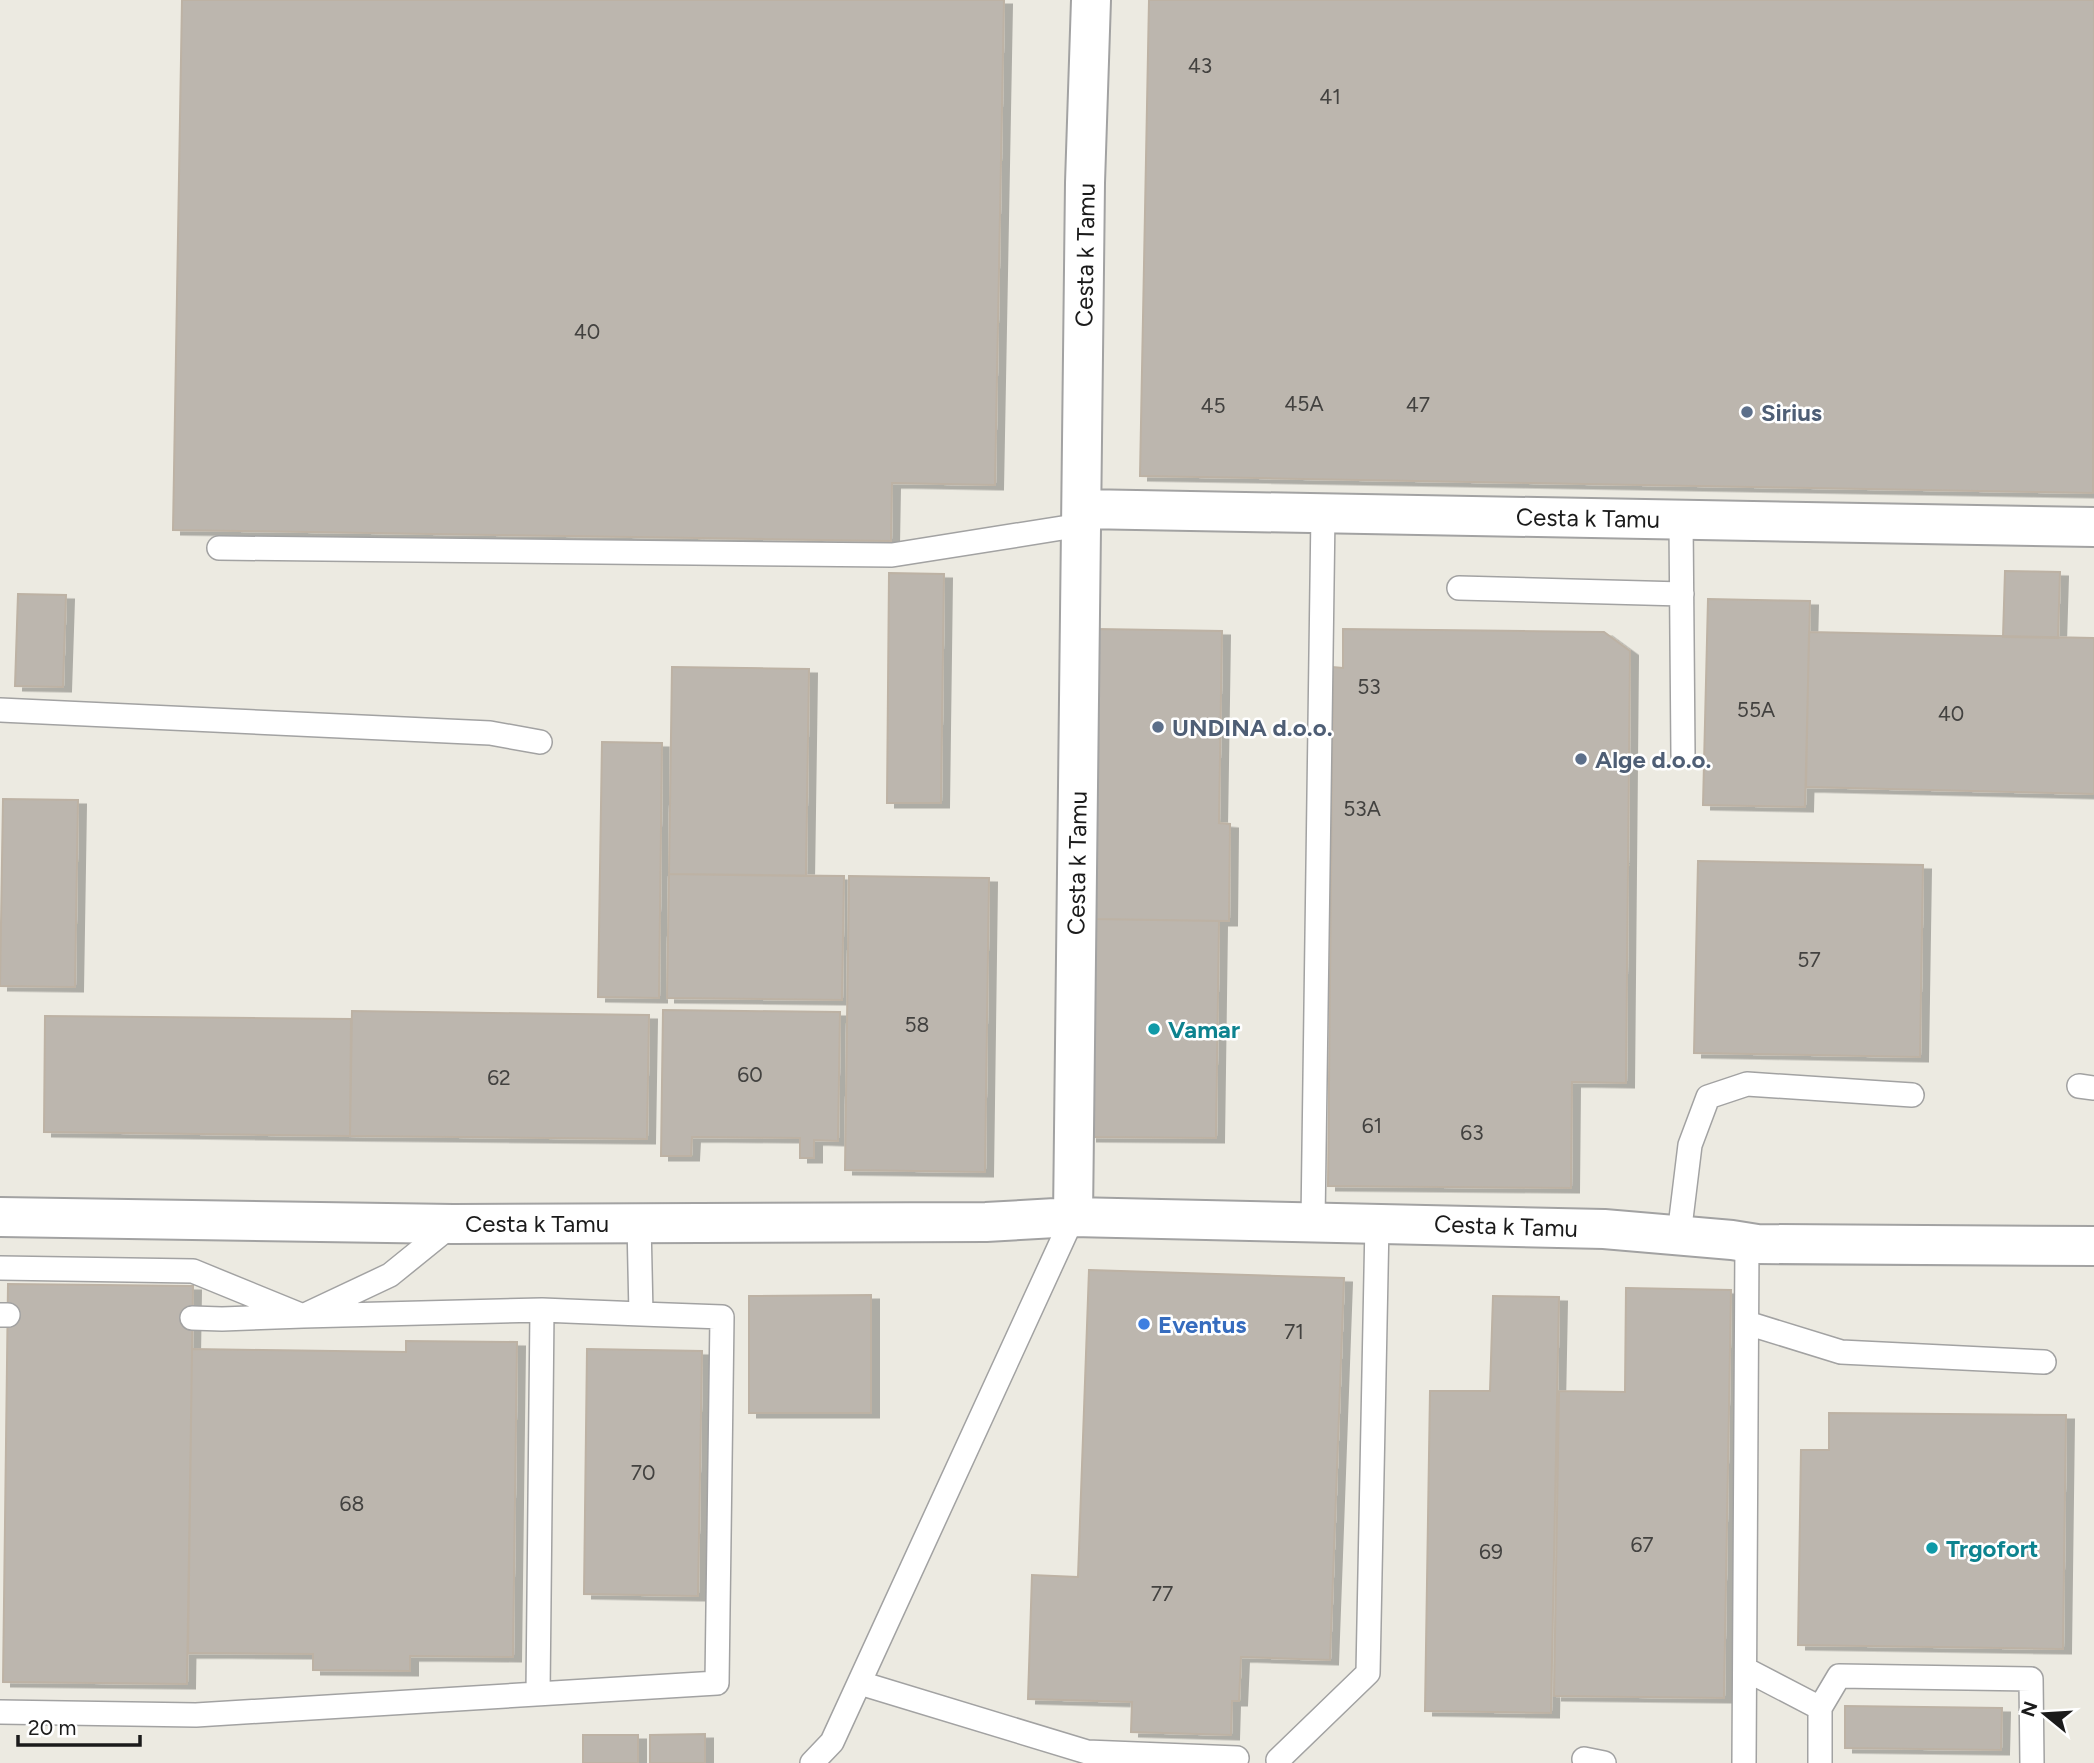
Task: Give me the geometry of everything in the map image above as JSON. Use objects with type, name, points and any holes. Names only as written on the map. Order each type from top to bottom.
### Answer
[{"type":"street","name":"Cesta k Tamu","points":[[1073,1217],[1085,183],[1091,0]]},
{"type":"street","name":"Cesta k Tamu","points":[[1081,517],[1323,513],[2094,527]]},
{"type":"street","name":"Cesta k Tamu","points":[[0,1217],[453,1224],[986,1222],[1073,1217],[1604,1229],[1748,1243],[1817,1246],[2094,1246]]},
{"type":"lane","points":[[1313,1222],[1323,513]]},
{"type":"lane","points":[[219,548],[892,555],[1081,517]]},
{"type":"lane","points":[[1682,520],[1683,755]]},
{"type":"lane","points":[[1459,588],[1682,594]]},
{"type":"lane","points":[[0,710],[490,733],[540,742]]},
{"type":"lane","points":[[1679,1235],[1690,1145],[1708,1097],[1747,1084],[1912,1095]]},
{"type":"lane","name":"Cesta k Tamu","points":[[812,1763],[832,1742],[1073,1217]]},
{"type":"lane","points":[[639,1223],[641,1314]]},
{"type":"lane","points":[[1278,1760],[1368,1673],[1377,1223]]},
{"type":"lane","points":[[0,1268],[193,1271],[303,1316],[390,1275],[453,1224]]},
{"type":"lane","points":[[1744,1763],[1748,1243]]},
{"type":"lane","points":[[538,1694],[542,1310]]},
{"type":"lane","points":[[0,1712],[196,1715],[717,1683],[722,1317],[542,1310],[192,1318]]},
{"type":"lane","points":[[1747,1323],[1841,1352],[2044,1362]]},
{"type":"lane","points":[[1745,1669],[1820,1708]]},
{"type":"lane","points":[[1820,1763],[1820,1708],[1839,1676],[2031,1678],[2032,1763]]},
{"type":"lane","points":[[860,1683],[1087,1752],[1237,1758]]},
{"type":"building","points":[[182,0],[1004,0],[995,485],[892,483],[891,541],[173,530]]},
{"type":"building","points":[[1149,0],[2094,0],[2093,493],[1140,476]]},
{"type":"building","points":[[2005,571],[2060,572],[2058,638],[2003,637]]},
{"type":"building","points":[[889,573],[944,574],[941,803],[887,803]]},
{"type":"building","points":[[18,594],[66,595],[63,687],[15,686]]},
{"type":"building","points":[[1708,599],[1810,601],[1805,807],[1703,805]]},
{"type":"building","name":"UNDINA d.o.o.","points":[[1097,629],[1222,631],[1219,823],[1230,824],[1229,921],[1092,919]]},
{"type":"building","points":[[1343,629],[1604,632],[1630,651],[1626,1083],[1572,1082],[1571,1188],[1328,1186],[1333,667],[1343,668]]},
{"type":"building","points":[[1809,632],[2094,638],[2094,794],[1806,787]]},
{"type":"building","points":[[672,667],[809,669],[806,876],[669,874]]},
{"type":"building","points":[[602,742],[662,743],[659,998],[598,997]]},
{"type":"building","points":[[3,799],[78,800],[75,987],[0,986]]},
{"type":"building","points":[[1698,861],[1923,865],[1920,1057],[1694,1053]]},
{"type":"building","points":[[669,874],[844,876],[842,1000],[667,998]]},
{"type":"building","points":[[849,876],[989,878],[985,1172],[845,1170]]},
{"type":"building","name":"Vamar","points":[[1092,919],[1219,921],[1216,1138],[1089,1137]]},
{"type":"building","points":[[663,1010],[840,1012],[838,1141],[814,1140],[814,1158],[800,1158],[800,1138],[692,1137],[691,1156],[661,1156]]},
{"type":"building","points":[[352,1011],[649,1015],[647,1139],[350,1136]]},
{"type":"building","points":[[45,1016],[351,1019],[350,1136],[44,1132]]},
{"type":"building","points":[[1089,1270],[1344,1278],[1330,1660],[1241,1657],[1239,1701],[1232,1701],[1231,1735],[1131,1732],[1132,1702],[1028,1699],[1032,1575],[1078,1577]]},
{"type":"building","points":[[8,1284],[193,1286],[187,1684],[3,1682]]},
{"type":"building","points":[[1626,1288],[1731,1290],[1724,1698],[1554,1696],[1559,1391],[1625,1392]]},
{"type":"building","points":[[871,1295],[871,1413],[749,1413],[749,1296]]},
{"type":"building","points":[[1493,1296],[1559,1297],[1551,1713],[1425,1711],[1430,1391],[1490,1391]]},
{"type":"building","points":[[406,1341],[517,1342],[513,1657],[410,1656],[410,1671],[313,1670],[313,1654],[188,1653],[192,1349],[406,1352]]},
{"type":"building","points":[[587,1349],[702,1351],[698,1596],[584,1594]]},
{"type":"building","name":"Trgofort","points":[[1829,1413],[2066,1415],[2063,1649],[1798,1645],[1801,1450],[1829,1450]]},
{"type":"building","points":[[1845,1706],[2002,1708],[2001,1750],[1845,1748]]},
{"type":"building","points":[[705,1734],[705,1763],[650,1763],[650,1735]]},
{"type":"building","points":[[583,1735],[638,1735],[638,1763],[583,1763]]},
{"type":"place","name":"Sirius","points":[[1747,412]]},
{"type":"place","name":"UNDINA d.o.o.","points":[[1158,727]]},
{"type":"place","name":"Alge d.o.o.","points":[[1581,759]]},
{"type":"place","name":"Vamar","points":[[1154,1029]]},
{"type":"place","name":"Eventus","points":[[1144,1324]]},
{"type":"place","name":"Trgofort","points":[[1932,1548]]}]
